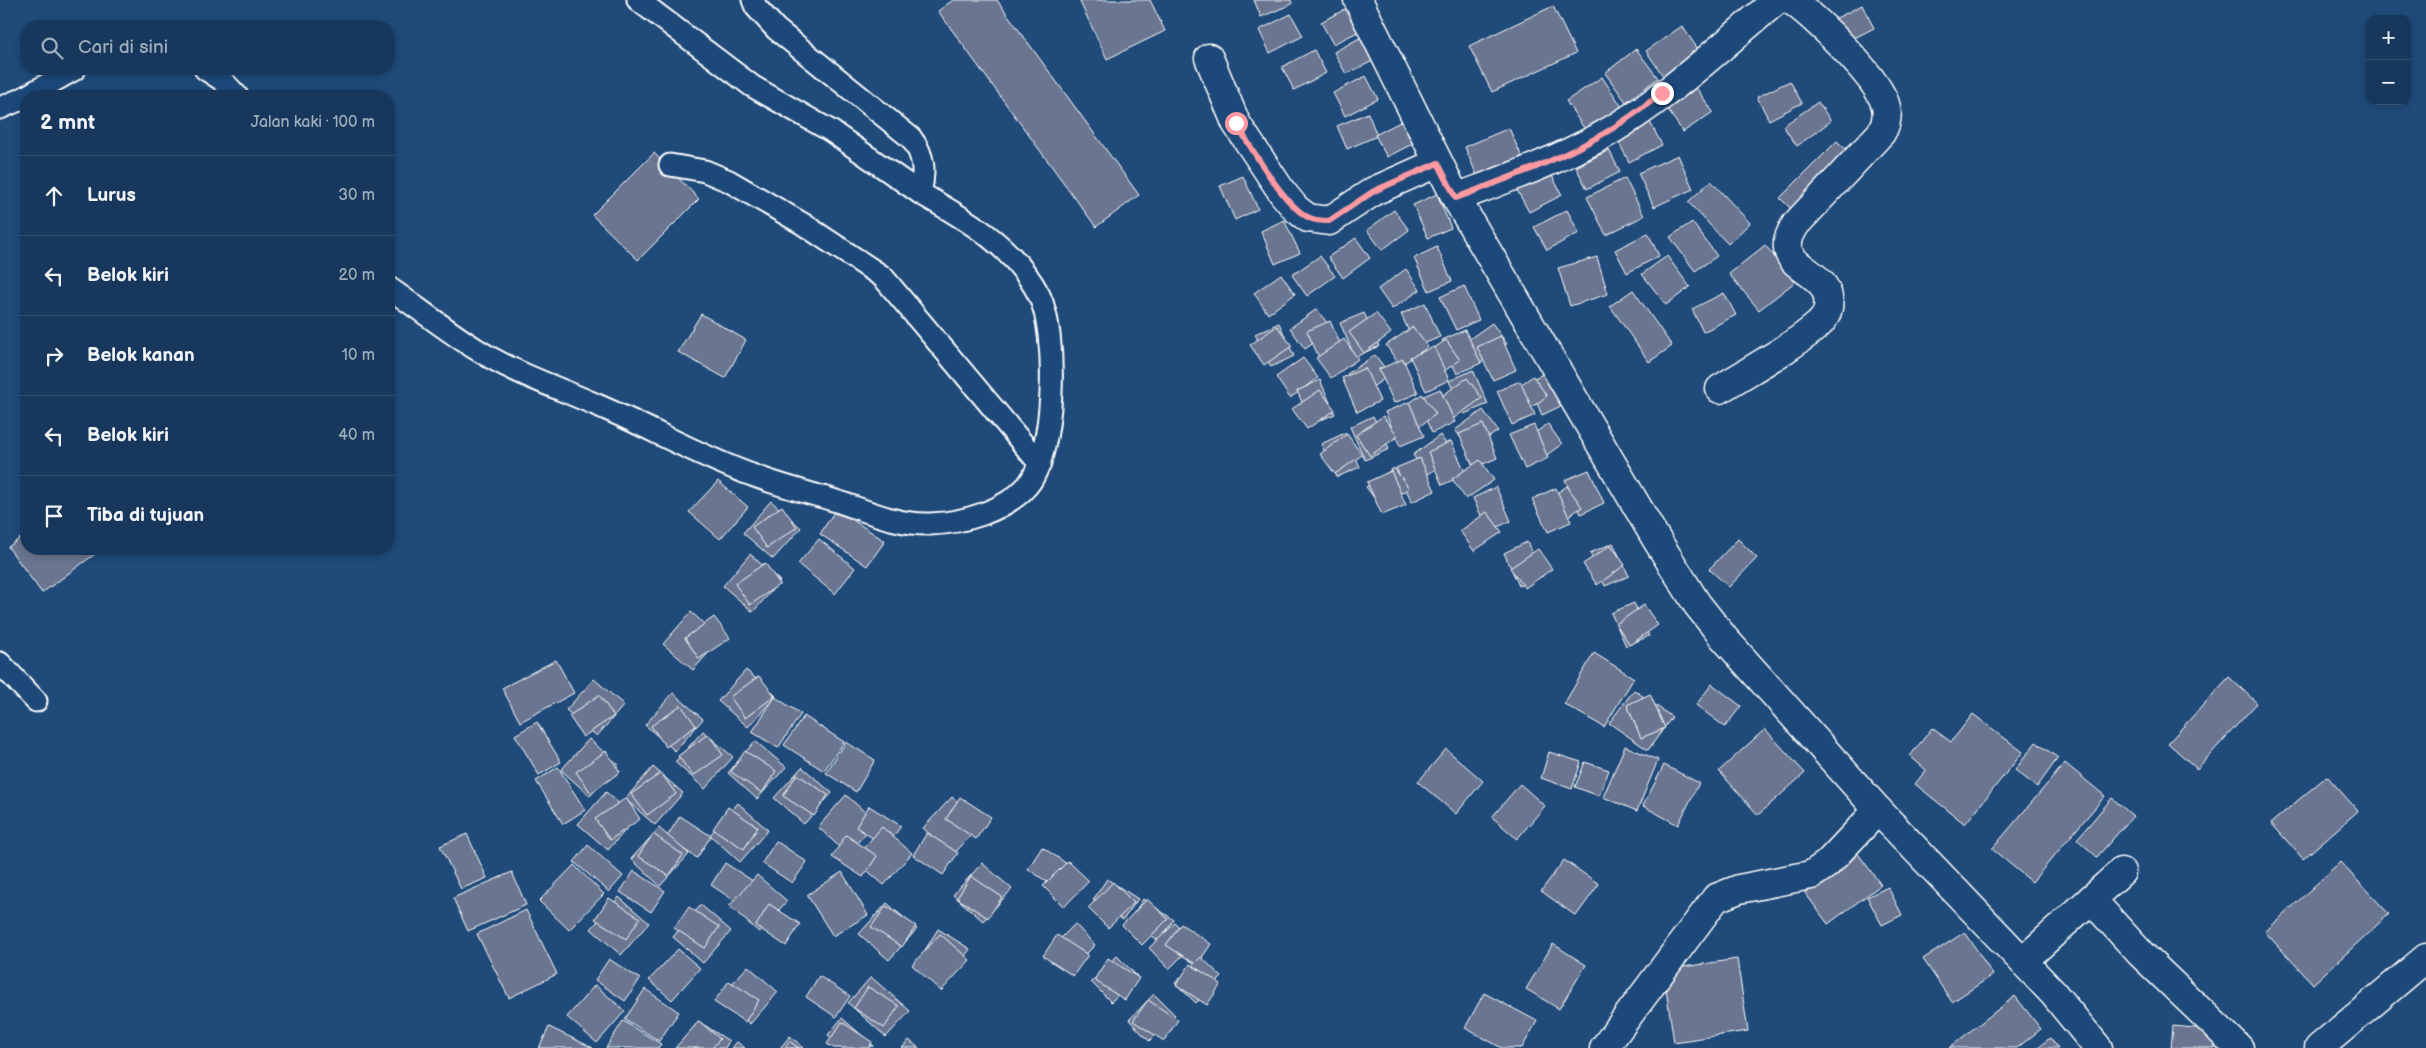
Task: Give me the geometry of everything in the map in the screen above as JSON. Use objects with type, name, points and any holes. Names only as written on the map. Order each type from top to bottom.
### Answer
[{"type":"street","points":[[1358,0],[1456,198],[1655,537],[1697,604],[1724,638],[1878,810],[2053,992],[2098,1048]]},
{"type":"street","points":[[1456,198],[1556,158],[1630,118],[1701,64],[1776,0]]},
{"type":"street","points":[[1720,389],[1809,332],[1826,316],[1829,299],[1826,288],[1816,277],[1795,263],[1789,256],[1788,242],[1791,233],[1881,133],[1887,119],[1886,108],[1877,86],[1833,38],[1791,0]]},
{"type":"street","points":[[1208,58],[1236,123],[1282,192],[1296,209],[1308,218],[1329,221],[1374,191],[1438,163]]},
{"type":"street","points":[[1604,1048],[1716,898],[1739,889],[1811,875],[1827,864],[1878,810]]},
{"type":"street","points":[[2022,961],[2121,872]]},
{"type":"street","points":[[2091,899],[2141,954],[2239,1048]]},
{"type":"street","points":[[2319,1048],[2426,958]]},
{"type":"lane","points":[[395,292],[478,349],[529,378],[598,405],[752,475],[898,522],[930,524],[959,521],[990,511],[1010,500],[1027,485],[1040,464],[1047,426],[1052,351],[1040,296],[1004,247],[978,227],[920,193],[831,131],[752,86],[638,0]]},
{"type":"lane","points":[[753,0],[756,7],[776,29],[911,138],[918,147],[923,165],[924,176],[920,193]]},
{"type":"lane","points":[[38,90],[64,75]]},
{"type":"lane","points":[[214,75],[232,90]]},
{"type":"lane","points":[[0,108],[20,99]]},
{"type":"lane","points":[[670,165],[705,171],[729,181],[803,224],[883,278],[1040,464]]},
{"type":"lane","points":[[0,663],[36,701]]},
{"type":"building","points":[[953,0],[997,0],[1139,195],[1096,227],[938,11]]},
{"type":"building","points":[[1079,0],[1150,0],[1165,31],[1107,59]]},
{"type":"building","points":[[1254,0],[1291,0],[1292,4],[1261,17]]},
{"type":"building","points":[[1353,5],[1366,28],[1333,44],[1321,22]]},
{"type":"building","points":[[1862,5],[1874,28],[1841,45],[1829,22]]},
{"type":"building","points":[[1553,6],[1576,53],[1492,92],[1469,46]]},
{"type":"building","points":[[1291,14],[1303,36],[1270,53],[1259,30]]},
{"type":"building","points":[[1682,26],[1702,55],[1666,80],[1646,51]]},
{"type":"building","points":[[1367,34],[1379,58],[1346,74],[1334,52]]},
{"type":"building","points":[[1636,49],[1658,78],[1626,102],[1605,73]]},
{"type":"building","points":[[1314,50],[1326,73],[1294,90],[1282,67]]},
{"type":"building","points":[[1366,76],[1378,99],[1345,116],[1333,93]]},
{"type":"building","points":[[1602,77],[1622,107],[1586,131],[1566,101]]},
{"type":"building","points":[[1790,81],[1802,103],[1769,120],[1757,97]]},
{"type":"building","points":[[1693,83],[1713,112],[1683,132],[1663,103]]},
{"type":"building","points":[[1818,102],[1831,121],[1797,146],[1783,126]]},
{"type":"building","points":[[1368,113],[1377,136],[1347,149],[1337,126]]},
{"type":"building","points":[[1408,118],[1420,140],[1387,157],[1375,135]]},
{"type":"building","points":[[1650,122],[1662,145],[1629,162],[1617,139]]},
{"type":"building","points":[[1509,128],[1525,164],[1480,183],[1465,147]]},
{"type":"building","points":[[1837,141],[1854,157],[1796,214],[1780,198]]},
{"type":"building","points":[[1609,150],[1620,172],[1587,189],[1576,167]]},
{"type":"building","points":[[654,153],[699,199],[638,260],[592,215]]},
{"type":"building","points":[[1678,155],[1693,189],[1654,207],[1638,173]]},
{"type":"building","points":[[1550,172],[1562,195],[1529,212],[1517,190]]},
{"type":"building","points":[[1243,176],[1258,209],[1235,220],[1220,186]]},
{"type":"building","points":[[1625,178],[1644,216],[1606,235],[1587,197]]},
{"type":"building","points":[[1711,181],[1750,223],[1728,244],[1688,202]]},
{"type":"building","points":[[1437,194],[1451,228],[1428,238],[1413,205]]},
{"type":"building","points":[[1394,210],[1409,230],[1382,250],[1367,230]]},
{"type":"building","points":[[1567,210],[1579,233],[1547,250],[1534,227]]},
{"type":"building","points":[[1284,220],[1300,253],[1275,264],[1261,231]]},
{"type":"building","points":[[1692,222],[1717,256],[1695,271],[1670,237]]},
{"type":"building","points":[[1648,233],[1659,256],[1627,273],[1615,250]]},
{"type":"building","points":[[1356,238],[1370,258],[1343,278],[1328,257]]},
{"type":"building","points":[[1765,245],[1795,282],[1759,310],[1729,274]]},
{"type":"building","points":[[1437,247],[1452,281],[1429,291],[1414,258]]},
{"type":"building","points":[[1320,256],[1335,276],[1307,296],[1292,275]]},
{"type":"building","points":[[1667,256],[1690,287],[1666,305],[1642,274]]},
{"type":"building","points":[[1597,257],[1608,294],[1570,306],[1558,268]]},
{"type":"building","points":[[1406,269],[1420,290],[1392,309],[1378,289]]},
{"type":"building","points":[[1281,274],[1295,294],[1268,314],[1254,293]]},
{"type":"building","points":[[1464,286],[1479,320],[1456,330],[1440,297]]},
{"type":"building","points":[[1633,290],[1672,346],[1649,362],[1610,306]]},
{"type":"building","points":[[1724,293],[1736,315],[1703,332],[1692,309]]},
{"type":"building","points":[[1425,303],[1440,337],[1416,347],[1401,314]]},
{"type":"building","points":[[1317,309],[1332,330],[1305,349],[1290,328]]},
{"type":"building","points":[[1364,313],[1379,346],[1355,357],[1340,323]]},
{"type":"building","points":[[1376,313],[1391,333],[1364,353],[1349,332]]},
{"type":"building","points":[[701,314],[746,340],[725,378],[678,352]]},
{"type":"building","points":[[1330,321],[1345,354],[1322,364],[1307,331]]},
{"type":"building","points":[[1279,323],[1294,356],[1271,367],[1255,334]]},
{"type":"building","points":[[1492,323],[1507,344],[1480,363],[1465,342]]},
{"type":"building","points":[[1277,326],[1292,346],[1264,365],[1250,345]]},
{"type":"building","points":[[1413,327],[1428,347],[1400,366],[1386,345]]},
{"type":"building","points":[[1465,330],[1481,363],[1457,374],[1442,340]]},
{"type":"building","points":[[1501,336],[1516,370],[1493,380],[1477,347]]},
{"type":"building","points":[[1344,339],[1358,359],[1331,378],[1316,358]]},
{"type":"building","points":[[1446,340],[1460,360],[1433,379],[1418,359]]},
{"type":"building","points":[[1434,347],[1449,380],[1426,391],[1410,357]]},
{"type":"building","points":[[1375,355],[1390,375],[1362,394],[1347,374]]},
{"type":"building","points":[[1303,358],[1318,378],[1290,398],[1276,377]]},
{"type":"building","points":[[1403,359],[1418,393],[1394,403],[1379,369]]},
{"type":"building","points":[[1365,368],[1380,401],[1357,412],[1342,378]]},
{"type":"building","points":[[1473,370],[1488,404],[1464,414],[1449,381]]},
{"type":"building","points":[[1550,371],[1565,404],[1542,415],[1527,381]]},
{"type":"building","points":[[1533,376],[1547,396],[1520,416],[1506,395]]},
{"type":"building","points":[[1467,378],[1482,398],[1454,418],[1440,397]]},
{"type":"building","points":[[1320,380],[1335,414],[1312,424],[1297,391]]},
{"type":"building","points":[[1520,381],[1535,415],[1512,425],[1497,391]]},
{"type":"building","points":[[1440,389],[1455,422],[1432,433],[1417,399]]},
{"type":"building","points":[[1320,390],[1335,410],[1307,429],[1292,409]]},
{"type":"building","points":[[1422,394],[1436,414],[1409,434],[1394,414]]},
{"type":"building","points":[[1409,402],[1424,436],[1400,446],[1385,412]]},
{"type":"building","points":[[1483,410],[1498,431],[1470,450],[1455,430]]},
{"type":"building","points":[[1373,416],[1389,449],[1365,460],[1350,427]]},
{"type":"building","points":[[1383,416],[1398,436],[1370,456],[1356,435]]},
{"type":"building","points":[[1483,424],[1497,458],[1474,468],[1459,434]]},
{"type":"building","points":[[1548,424],[1562,444],[1534,464],[1520,443]]},
{"type":"building","points":[[1534,425],[1548,458],[1525,469],[1509,435]]},
{"type":"building","points":[[1345,433],[1360,467],[1337,477],[1321,444]]},
{"type":"building","points":[[1347,434],[1362,455],[1335,474],[1320,454]]},
{"type":"building","points":[[1440,435],[1455,456],[1427,475],[1413,455]]},
{"type":"building","points":[[1451,441],[1466,474],[1442,485],[1428,452]]},
{"type":"building","points":[[1420,458],[1435,491],[1412,502],[1396,468]]},
{"type":"building","points":[[1480,460],[1494,480],[1466,499],[1452,479]]},
{"type":"building","points":[[1394,468],[1409,488],[1381,507],[1366,487]]},
{"type":"building","points":[[1589,470],[1604,503],[1581,514],[1565,480]]},
{"type":"building","points":[[1391,471],[1406,505],[1382,515],[1367,482]]},
{"type":"building","points":[[718,481],[748,507],[720,539],[689,512]]},
{"type":"building","points":[[1567,486],[1582,507],[1554,526],[1540,505]]},
{"type":"building","points":[[1496,487],[1511,521],[1488,531],[1473,498]]},
{"type":"building","points":[[1556,488],[1571,522],[1548,532],[1532,499]]},
{"type":"building","points":[[771,501],[801,528],[773,559],[743,533]]},
{"type":"building","points":[[782,506],[797,527],[767,548],[752,527]]},
{"type":"building","points":[[836,509],[885,541],[867,566],[820,534]]},
{"type":"building","points":[[1487,512],[1502,532],[1474,551],[1460,531]]},
{"type":"building","points":[[20,538],[20,555],[94,555],[42,593],[8,547]]},
{"type":"building","points":[[819,539],[855,568],[835,594],[798,564]]},
{"type":"building","points":[[1738,539],[1757,558],[1729,587],[1709,569]]},
{"type":"building","points":[[1527,542],[1543,576],[1519,586],[1504,553]]},
{"type":"building","points":[[1613,543],[1629,576],[1605,586],[1590,553]]},
{"type":"building","points":[[1611,545],[1625,565],[1597,585],[1583,564]]},
{"type":"building","points":[[1538,549],[1552,569],[1525,588],[1510,568]]},
{"type":"building","points":[[750,554],[780,581],[753,612],[723,586]]},
{"type":"building","points":[[765,563],[780,584],[750,605],[735,584]]},
{"type":"building","points":[[1634,603],[1649,636],[1626,646],[1611,613]]},
{"type":"building","points":[[1644,605],[1658,625],[1630,645],[1616,624]]},
{"type":"building","points":[[691,612],[721,639],[693,670],[663,644]]},
{"type":"building","points":[[714,617],[730,638],[699,659],[685,638]]},
{"type":"building","points":[[1594,653],[1634,678],[1604,727],[1564,704]]},
{"type":"building","points":[[556,660],[574,693],[520,722],[502,688]]},
{"type":"building","points":[[746,670],[776,696],[748,727],[718,701]]},
{"type":"building","points":[[759,676],[775,696],[745,718],[730,697]]},
{"type":"building","points":[[2229,677],[2257,703],[2197,769],[2168,743]]},
{"type":"building","points":[[594,679],[624,705],[597,736],[566,710]]},
{"type":"building","points":[[1712,684],[1741,706],[1725,727],[1696,705]]},
{"type":"building","points":[[1634,690],[1672,717],[1648,750],[1609,723]]},
{"type":"building","points":[[673,693],[703,719],[675,751],[645,725]]},
{"type":"building","points":[[1650,694],[1665,728],[1641,738],[1627,705]]},
{"type":"building","points":[[599,695],[614,716],[583,737],[569,716]]},
{"type":"building","points":[[775,697],[801,714],[778,748],[752,732]]},
{"type":"building","points":[[681,705],[696,726],[666,747],[651,726]]},
{"type":"building","points":[[1973,714],[2023,752],[1965,824],[1915,784],[1926,770],[1910,756],[1932,728],[1951,742]]},
{"type":"building","points":[[804,716],[844,742],[824,771],[784,745]]},
{"type":"building","points":[[537,722],[561,762],[539,775],[515,735]]},
{"type":"building","points":[[1765,729],[1805,773],[1758,815],[1719,771]]},
{"type":"building","points":[[703,731],[733,757],[705,789],[675,762]]},
{"type":"building","points":[[708,734],[723,755],[693,776],[678,756]]},
{"type":"building","points":[[589,739],[619,765],[590,796],[561,770]]},
{"type":"building","points":[[755,741],[786,767],[757,799],[728,773]]},
{"type":"building","points":[[846,742],[875,760],[856,792],[826,773]]},
{"type":"building","points":[[2036,742],[2058,758],[2037,787],[2015,770]]},
{"type":"building","points":[[1625,746],[1658,760],[1637,811],[1603,797]]},
{"type":"building","points":[[1446,749],[1483,781],[1456,814],[1418,782]]},
{"type":"building","points":[[606,751],[620,772],[591,793],[576,772]]},
{"type":"building","points":[[745,751],[776,771],[762,793],[731,772]]},
{"type":"building","points":[[1549,752],[1581,762],[1572,789],[1541,778]]},
{"type":"building","points":[[1585,762],[1609,770],[1599,796],[1575,787]]},
{"type":"building","points":[[2065,763],[2105,796],[2032,882],[1992,849]]},
{"type":"building","points":[[1664,765],[1699,783],[1678,825],[1643,806]]},
{"type":"building","points":[[558,767],[585,810],[563,824],[536,781]]},
{"type":"building","points":[[653,767],[683,793],[655,825],[625,799]]},
{"type":"building","points":[[802,767],[832,793],[804,824],[774,798]]},
{"type":"building","points":[[661,773],[676,794],[647,815],[631,794]]},
{"type":"building","points":[[797,774],[828,795],[814,816],[783,796]]},
{"type":"building","points":[[2327,776],[2358,811],[2303,859],[2271,823]]},
{"type":"building","points":[[1520,784],[1545,806],[1517,839],[1492,817]]},
{"type":"building","points":[[606,792],[636,818],[608,850],[578,824]]},
{"type":"building","points":[[846,795],[876,822],[847,854],[818,827]]},
{"type":"building","points":[[952,797],[982,823],[953,855],[923,828]]},
{"type":"building","points":[[960,797],[991,817],[976,839],[946,819]]},
{"type":"building","points":[[626,798],[640,819],[610,840],[595,819]]},
{"type":"building","points":[[2112,798],[2133,816],[2097,857],[2077,839]]},
{"type":"building","points":[[738,803],[768,830],[740,862],[710,835]]},
{"type":"building","points":[[869,806],[901,826],[886,847],[856,827]]},
{"type":"building","points":[[728,807],[758,827],[744,849],[713,829]]},
{"type":"building","points":[[680,816],[711,836],[697,858],[666,838]]},
{"type":"building","points":[[882,827],[912,853],[884,885],[854,859]]},
{"type":"building","points":[[659,828],[689,854],[660,886],[631,859]]},
{"type":"building","points":[[927,833],[958,853],[943,875],[913,855]]},
{"type":"building","points":[[467,834],[487,878],[461,889],[440,846]]},
{"type":"building","points":[[653,834],[683,855],[669,876],[638,856]]},
{"type":"building","points":[[846,835],[877,856],[863,877],[832,857]]},
{"type":"building","points":[[776,841],[807,862],[792,883],[762,863]]},
{"type":"building","points":[[588,845],[623,876],[609,892],[574,862]]},
{"type":"building","points":[[1042,847],[1073,868],[1058,889],[1028,869]]},
{"type":"building","points":[[1856,851],[1881,885],[1828,924],[1803,890]]},
{"type":"building","points":[[1564,860],[1599,884],[1576,916],[1541,891]]},
{"type":"building","points":[[1068,861],[1089,881],[1064,907],[1043,886]]},
{"type":"building","points":[[2340,862],[2389,914],[2313,984],[2265,932]]},
{"type":"building","points":[[725,863],[756,883],[741,905],[711,885]]},
{"type":"building","points":[[982,863],[1012,889],[983,921],[953,895]]},
{"type":"building","points":[[574,865],[604,894],[569,930],[539,901]]},
{"type":"building","points":[[634,871],[665,891],[651,912],[620,892]]},
{"type":"building","points":[[512,872],[526,905],[468,931],[453,898]]},
{"type":"building","points":[[842,872],[868,915],[833,936],[807,895]]},
{"type":"building","points":[[757,875],[787,901],[759,932],[729,906]]},
{"type":"building","points":[[971,876],[1002,897],[988,918],[957,898]]},
{"type":"building","points":[[1107,879],[1138,899],[1123,920],[1093,900]]},
{"type":"building","points":[[1113,882],[1134,903],[1108,928],[1088,908]]},
{"type":"building","points":[[1888,887],[1902,915],[1882,925],[1867,897]]},
{"type":"building","points":[[619,897],[649,923],[621,955],[591,929]]},
{"type":"building","points":[[609,898],[640,918],[626,939],[595,919]]},
{"type":"building","points":[[1143,899],[1174,920],[1159,941],[1129,921]]},
{"type":"building","points":[[1147,899],[1168,919],[1142,945],[1122,925]]},
{"type":"building","points":[[887,903],[917,929],[889,960],[859,934]]},
{"type":"building","points":[[769,904],[800,924],[786,946],[756,926]]},
{"type":"building","points":[[701,905],[731,931],[703,963],[673,937]]},
{"type":"building","points":[[886,906],[916,926],[902,947],[871,927]]},
{"type":"building","points":[[689,907],[719,927],[705,948],[674,928]]},
{"type":"building","points":[[526,910],[557,974],[509,998],[477,934]]},
{"type":"building","points":[[1175,923],[1195,943],[1169,969],[1149,948]]},
{"type":"building","points":[[1075,924],[1095,945],[1070,970],[1049,950]]},
{"type":"building","points":[[1181,924],[1211,944],[1197,965],[1166,945]]},
{"type":"building","points":[[938,929],[970,949],[955,970],[925,950]]},
{"type":"building","points":[[1965,932],[1993,975],[1952,1002],[1923,959]]},
{"type":"building","points":[[940,934],[970,960],[941,991],[912,965]]},
{"type":"building","points":[[1057,935],[1088,955],[1073,976],[1043,956]]},
{"type":"building","points":[[1553,944],[1586,965],[1559,1009],[1526,989]]},
{"type":"building","points":[[678,949],[700,968],[672,1000],[649,980]]},
{"type":"building","points":[[1117,956],[1137,976],[1111,1002],[1091,982]]},
{"type":"building","points":[[1201,957],[1222,977],[1196,1003],[1175,983]]},
{"type":"building","points":[[1108,958],[1139,978],[1125,1000],[1094,980]]},
{"type":"building","points":[[609,959],[640,979],[625,1001],[595,980]]},
{"type":"building","points":[[1737,959],[1748,1031],[1674,1042],[1663,970]]},
{"type":"building","points":[[1190,964],[1221,984],[1207,1005],[1176,985]]},
{"type":"building","points":[[748,966],[778,992],[750,1024],[720,997]]},
{"type":"building","points":[[819,976],[850,996],[836,1017],[806,997]]},
{"type":"building","points":[[871,977],[910,1011],[886,1037],[848,1003]]},
{"type":"building","points":[[729,981],[759,1000],[745,1022],[714,1002]]},
{"type":"building","points":[[595,985],[625,1011],[597,1043],[567,1017]]},
{"type":"building","points":[[868,987],[899,1006],[884,1028],[854,1008]]},
{"type":"building","points":[[645,989],[679,1012],[659,1041],[625,1019]]},
{"type":"building","points":[[1484,993],[1537,1021],[1522,1048],[1502,1048],[1465,1028]]},
{"type":"building","points":[[1154,994],[1175,1015],[1149,1041],[1129,1020]]},
{"type":"building","points":[[2015,996],[2041,1029],[2017,1048],[1949,1048]]},
{"type":"building","points":[[1148,1000],[1178,1020],[1164,1041],[1133,1021]]},
{"type":"building","points":[[842,1018],[874,1046],[843,1048],[828,1035]]},
{"type":"building","points":[[623,1021],[661,1044],[658,1048],[606,1048]]},
{"type":"building","points":[[698,1021],[729,1041],[725,1048],[692,1048],[684,1043]]},
{"type":"building","points":[[699,1021],[720,1039],[712,1048],[675,1048]]},
{"type":"building","points":[[842,1022],[872,1042],[869,1048],[834,1048],[827,1044]]},
{"type":"building","points":[[2173,1026],[2216,1030],[2215,1048],[2171,1048]]},
{"type":"building","points":[[549,1027],[593,1048],[539,1048]]},
{"type":"building","points":[[790,1036],[804,1048],[780,1048]]},
{"type":"building","points":[[2050,1038],[2058,1048],[2037,1048]]},
{"type":"building","points":[[909,1040],[919,1048],[902,1048]]},
{"type":"building","points":[[789,1041],[799,1048],[785,1048]]},
{"type":"building","points":[[737,1042],[745,1048],[732,1048]]},
{"type":"route","points":[[1236,123],[1282,192],[1296,209],[1308,218],[1318,221],[1329,221],[1387,184],[1438,163],[1456,198],[1516,175],[1596,138],[1630,118],[1662,93]]}]
